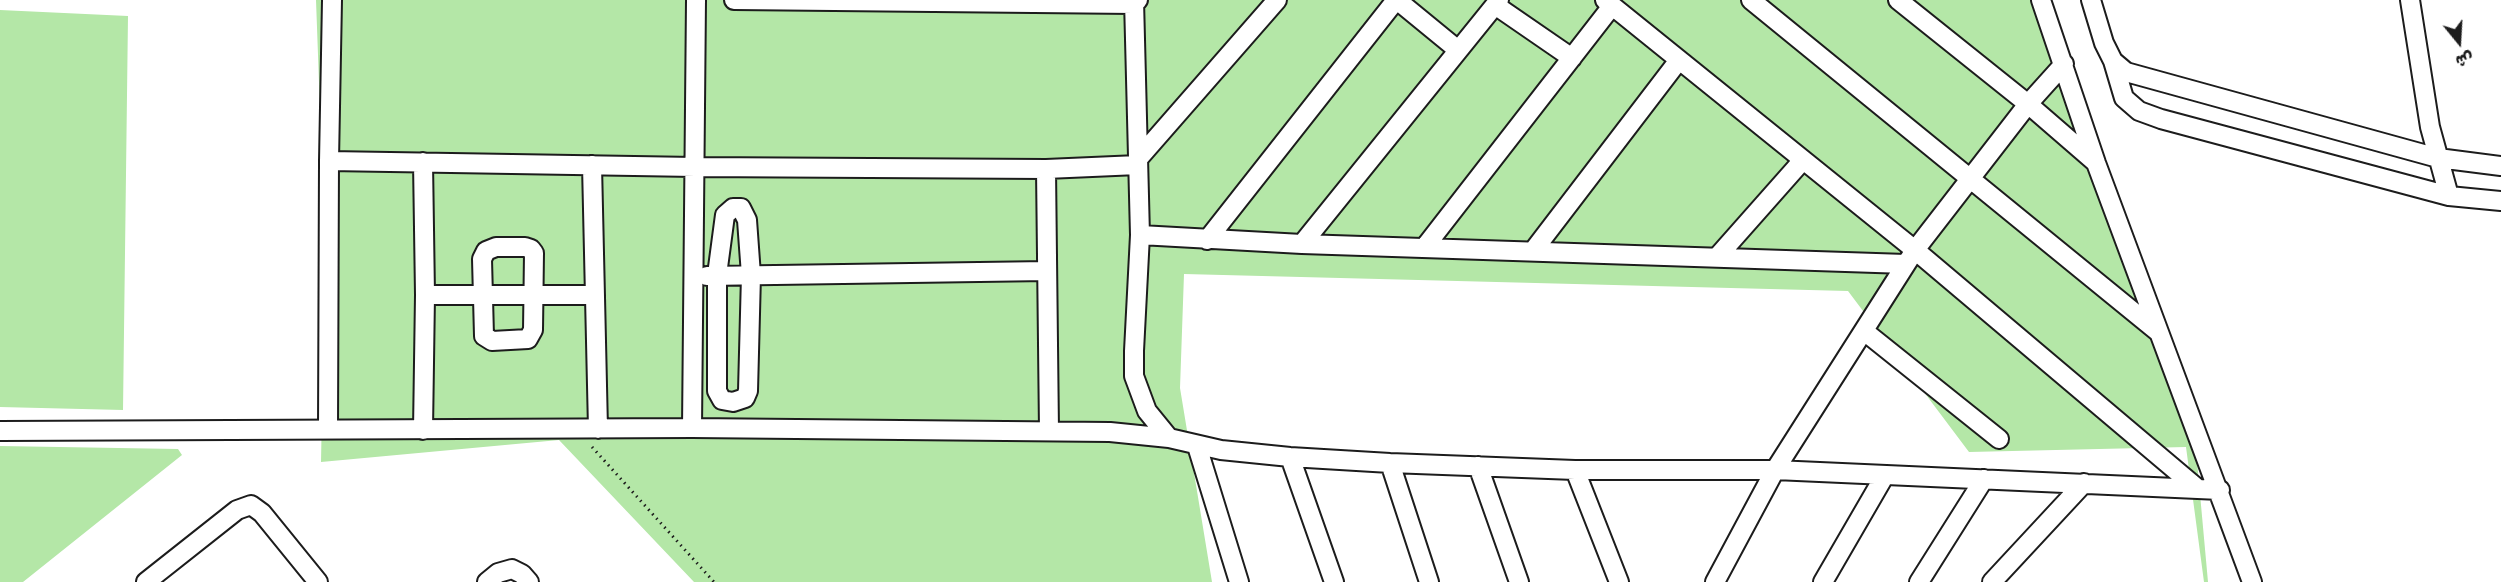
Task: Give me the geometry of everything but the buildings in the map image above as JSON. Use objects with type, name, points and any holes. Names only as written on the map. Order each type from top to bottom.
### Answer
[{"type":"street","points":[[328,429],[332,0]]},
{"type":"street","points":[[693,428],[696,0]]},
{"type":"street","points":[[734,0],[1135,1],[1140,236],[1134,376],[1147,411],[1168,438]]},
{"type":"street","points":[[329,161],[695,167],[1046,169],[1138,162],[1277,0]]},
{"type":"street","points":[[1207,240],[1396,0],[1458,50]]},
{"type":"street","points":[[1751,0],[2158,332]]},
{"type":"street","points":[[1898,0],[2028,104],[2096,163]]},
{"type":"street","points":[[2041,0],[2096,163],[2158,332],[2220,490],[2252,582]]},
{"type":"street","points":[[2091,0],[2124,98],[2139,111],[2161,119],[2449,195],[2501,201]]},
{"type":"street","points":[[2410,0],[2430,127],[2449,195]]},
{"type":"street","points":[[1302,244],[1497,2],[1572,58]]},
{"type":"street","points":[[1424,248],[1572,58],[1609,3],[1803,160],[1911,257],[2198,489]]},
{"type":"street","points":[[1533,251],[1679,60]]},
{"type":"street","points":[[2113,61],[2126,72],[2142,78],[2439,158],[2501,166]]},
{"type":"street","points":[[1715,582],[1776,470],[1911,257],[2028,104],[2064,64]]},
{"type":"street","points":[[1718,256],[1803,160]]},
{"type":"street","points":[[423,162],[425,295],[423,430]]},
{"type":"street","points":[[592,165],[598,429]]},
{"type":"street","points":[[1046,169],[1049,431]]},
{"type":"street","points":[[733,208],[741,208],[747,220],[751,275],[748,391],[746,398],[733,402],[722,400],[717,391],[717,275],[724,215],[733,208]]},
{"type":"street","points":[[1140,236],[1302,244],[1533,251],[1718,256],[1911,257]]},
{"type":"street","points":[[496,247],[520,247],[529,248],[534,253],[531,336],[522,340],[492,341],[485,338],[482,295],[482,259],[486,251],[496,247]]},
{"type":"street","points":[[694,276],[1047,271]]},
{"type":"street","points":[[425,295],[595,295]]},
{"type":"street","points":[[1864,331],[1999,439]]},
{"type":"street","points":[[0,431],[693,428],[1110,432],[1168,438],[1197,446],[1290,457],[1390,463],[1575,470],[1776,470],[2220,490]]},
{"type":"street","points":[[1197,446],[1239,582]]},
{"type":"street","points":[[1290,457],[1334,582]]},
{"type":"street","points":[[1390,463],[1429,582]]},
{"type":"street","points":[[1478,466],[1519,582]]},
{"type":"street","points":[[1575,470],[1619,582]]},
{"type":"street","points":[[1823,582],[1885,475]]},
{"type":"street","points":[[1919,582],[1984,479]]},
{"type":"street","points":[[1992,582],[2084,483]]},
{"type":"street","points":[[146,582],[237,510],[251,505],[262,513],[318,582]]},
{"type":"street","points":[[487,582],[498,573],[512,569],[522,574],[529,582]]},
{"type":"path","points":[[577,430],[714,582]]},
{"type":"green space","points":[[316,0],[2037,0],[2193,417],[2208,582],[2204,582],[2186,447],[1969,452],[1848,291],[1184,274],[1180,388],[1212,582],[694,582],[559,440],[321,462],[325,248]]},
{"type":"green space","points":[[0,10],[128,16],[123,410],[0,407]]},
{"type":"green space","points":[[0,446],[178,449],[182,455],[23,582],[0,582]]}]
